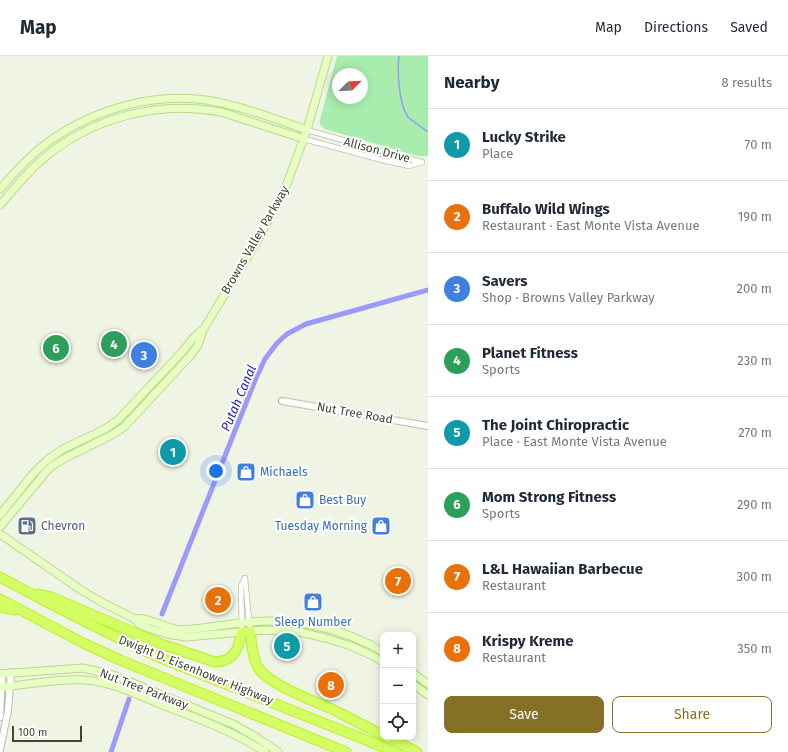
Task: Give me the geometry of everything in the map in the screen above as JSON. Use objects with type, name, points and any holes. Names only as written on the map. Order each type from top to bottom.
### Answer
[{"type":"highway","name":"Dwight D. Eisenhower Highway","points":[[0,577],[88,624],[143,650],[396,752]]},
{"type":"highway","points":[[20,588],[51,597],[161,644],[215,662],[222,662],[229,659],[234,654],[246,627]]},
{"type":"highway","name":"Dwight D. Eisenhower Highway","points":[[0,599],[83,643],[120,660],[346,752]]},
{"type":"highway","points":[[0,607],[26,612]]},
{"type":"highway","points":[[246,627],[253,654],[260,670],[265,675],[285,687],[339,712],[380,733]]},
{"type":"highway","points":[[392,740],[417,752]]},
{"type":"main road","name":"Browns Valley Parkway","points":[[0,532],[45,473],[59,462],[75,453],[118,432],[172,376],[198,345],[203,330],[259,238],[286,186],[307,130],[328,56]]},
{"type":"main road","name":"Allison Drive","points":[[0,189],[23,164],[42,147],[82,121],[99,114],[140,103],[182,99],[217,102],[264,115],[307,130]]},
{"type":"main road","name":"Allison Drive","points":[[0,205],[21,180],[58,147],[98,125],[138,113],[178,108],[202,110],[221,113],[304,138]]},
{"type":"main road","name":"Browns Valley Parkway","points":[[0,515],[32,475],[47,460],[63,449],[96,434],[118,420],[186,348],[193,338],[203,330]]},
{"type":"main road","points":[[172,376],[172,371],[187,352],[186,348]]},
{"type":"main road","points":[[144,406],[142,401],[156,386],[160,376]]},
{"type":"main road","points":[[118,432],[121,425],[134,411],[135,403],[144,406]]},
{"type":"main road","points":[[75,453],[74,448],[91,440],[96,434]]},
{"type":"main road","points":[[0,532],[80,590],[102,603],[135,619],[139,624],[167,634],[193,637],[273,621],[317,626],[356,638],[380,651]]},
{"type":"main road","points":[[246,627],[300,632],[347,644],[380,660]]},
{"type":"main road","points":[[347,644],[356,643],[380,655]]},
{"type":"main road","name":"Nut Tree Parkway","points":[[1,674],[11,672],[83,668],[113,675],[234,724],[268,750]]},
{"type":"main road","points":[[416,675],[428,684]]},
{"type":"main road","name":"Nut Tree Parkway","points":[[1,687],[77,680],[93,681],[139,695],[227,731],[268,750],[278,752]]},
{"type":"main road","points":[[416,680],[421,684],[428,684]]},
{"type":"main road","points":[[416,686],[428,696]]},
{"type":"street","name":"Allison Drive","points":[[304,138],[409,166],[422,162],[307,130]]},
{"type":"street","name":"Nut Tree Road","points":[[282,401],[428,426]]},
{"type":"street","points":[[245,578],[246,627],[240,586],[245,578]]},
{"type":"street","points":[[0,750],[8,712],[11,672]]},
{"type":"street","points":[[0,717],[1,674]]},
{"type":"green space","points":[[337,56],[428,56],[428,156],[419,156],[403,152],[325,129],[320,125],[332,75],[332,104],[368,104],[368,68],[334,68]]},
{"type":"waterway","points":[[399,56],[399,88],[405,112],[410,119],[428,132]]},
{"type":"waterway","name":"Putah Canal","points":[[162,614],[256,378],[265,359],[277,343],[287,334],[306,324],[428,290]]},
{"type":"waterway","name":"Putah Canal","points":[[111,752],[129,699]]},
{"type":"place","name":"Planet Fitness","points":[[114,344]]},
{"type":"place","name":"Mom Strong Fitness","points":[[56,348]]},
{"type":"place","name":"Savers","points":[[144,355]]},
{"type":"place","name":"Lucky Strike","points":[[173,452]]},
{"type":"place","name":"Michaels","points":[[246,472]]},
{"type":"place","name":"Best Buy","points":[[305,500]]},
{"type":"place","name":"Chevron","points":[[27,526]]},
{"type":"place","name":"Tuesday Morning","points":[[381,526]]},
{"type":"place","name":"L&L Hawaiian Barbecue","points":[[398,581]]},
{"type":"place","name":"Buffalo Wild Wings","points":[[218,600]]},
{"type":"place","name":"Sleep Number","points":[[313,602]]},
{"type":"place","name":"The Joint Chiropractic","points":[[287,646]]},
{"type":"place","name":"Krispy Kreme","points":[[331,685]]}]
